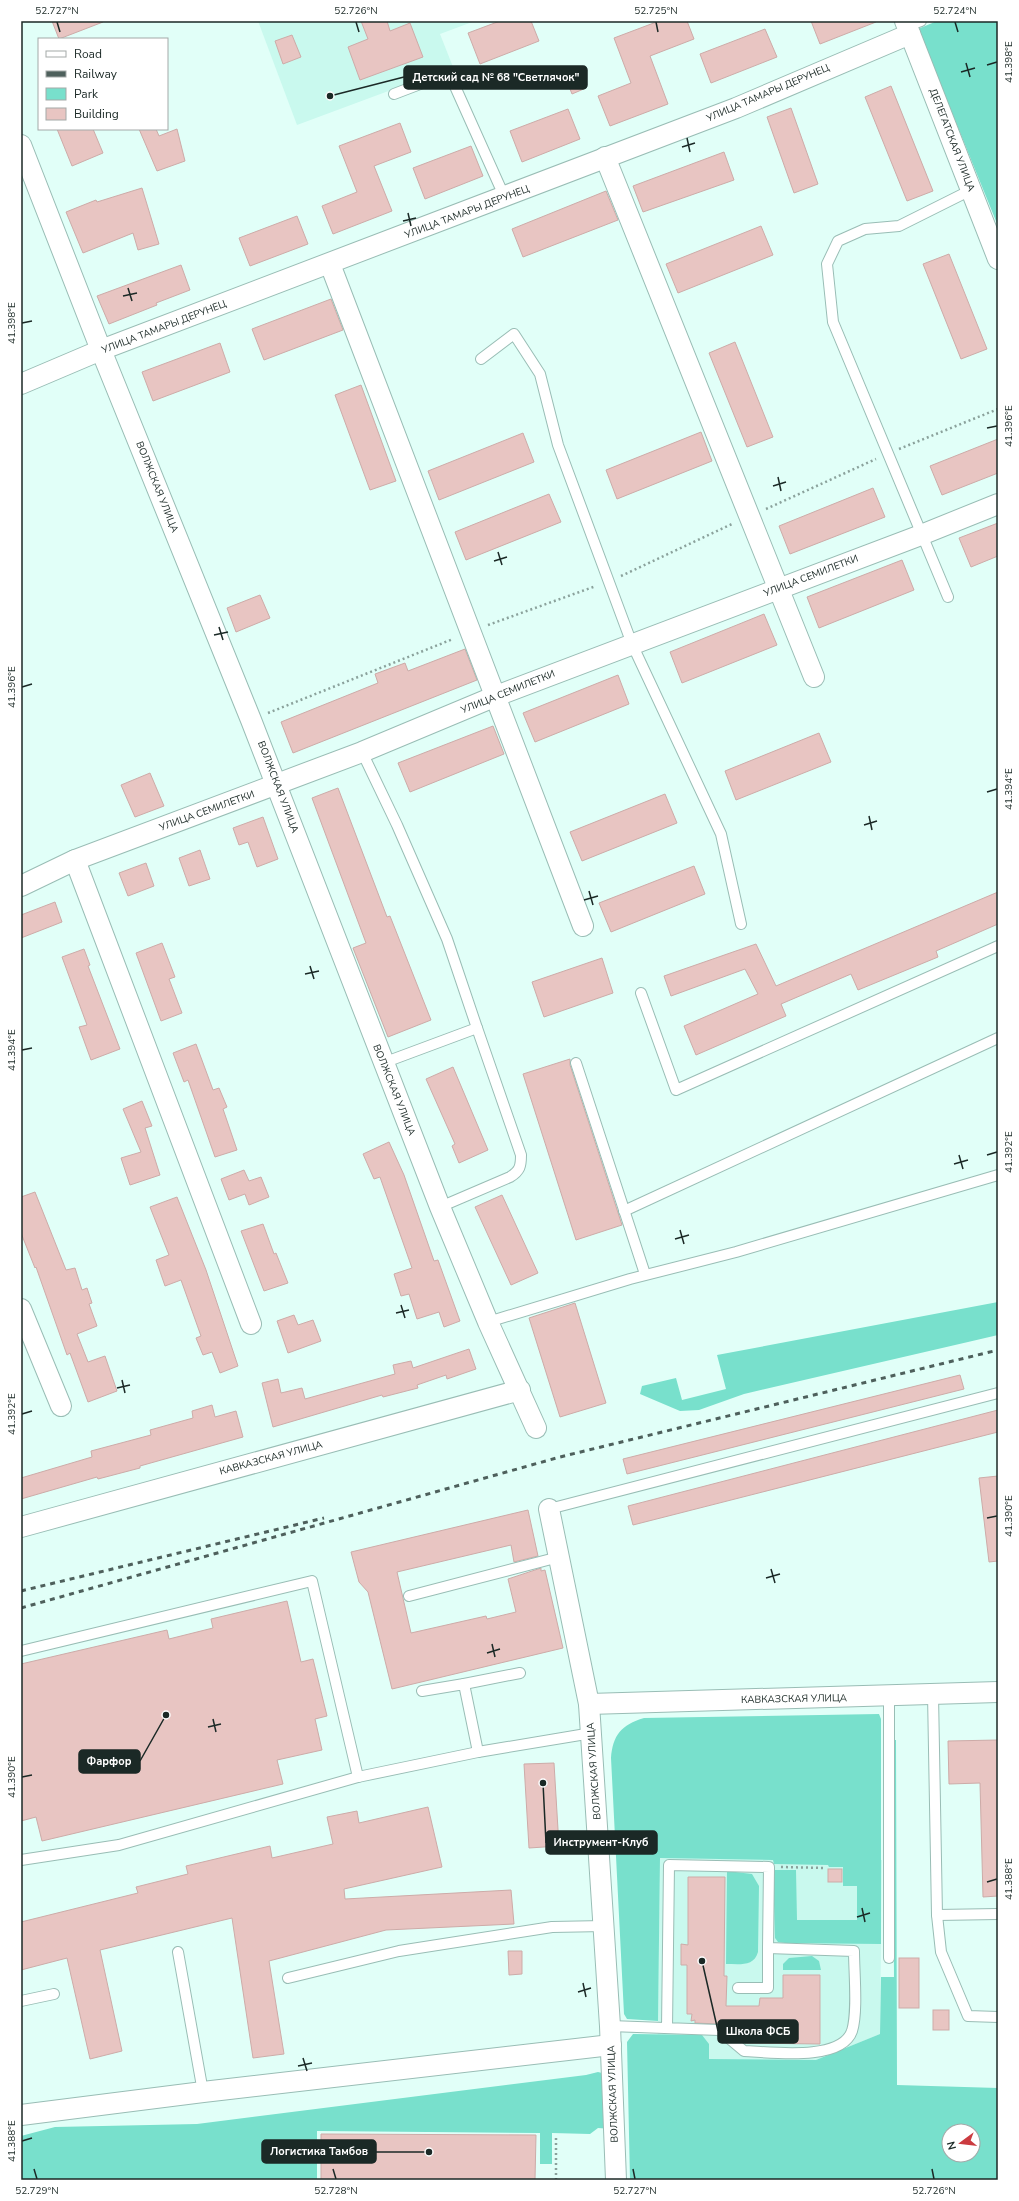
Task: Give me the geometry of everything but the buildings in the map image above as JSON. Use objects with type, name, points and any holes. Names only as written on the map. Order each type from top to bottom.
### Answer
[{"type":"street","name":"УЛИЦА ТАМАРЫ ДЕРУНЕЦ","points":[[21,384],[101,350],[505,198],[606,157],[736,108],[911,25]]},
{"type":"street","name":"ДЕЛЕГАТСКАЯ УЛИЦА","points":[[911,25],[971,190],[998,259]]},
{"type":"street","name":"ВОЛЖСКАЯ УЛИЦА","points":[[21,145],[101,350],[277,785],[383,1063],[440,1207],[488,1322],[536,1428]]},
{"type":"street","points":[[606,157],[777,589],[814,677]]},
{"type":"street","points":[[330,264],[583,926]]},
{"type":"street","name":"УЛИЦА СЕМИЛЕТКИ","points":[[21,886],[75,860],[277,785],[362,752],[496,696],[921,535],[998,504]]},
{"type":"street","points":[[75,860],[251,1324]]},
{"type":"street","points":[[21,1309],[61,1406]]},
{"type":"street","name":"КАВКАЗСКАЯ УЛИЦА","points":[[21,1527],[520,1390]]},
{"type":"street","name":"ВОЛЖСКАЯ УЛИЦА","points":[[549,1510],[589,1704],[592,1733],[611,2035],[616,2180]]},
{"type":"street","name":"КАВКАЗСКАЯ УЛИЦА","points":[[589,1704],[998,1692]]},
{"type":"street","points":[[21,2115],[203,2092],[611,2035]]},
{"type":"lane","points":[[394,94],[450,73],[505,198]]},
{"type":"lane","points":[[948,597],[833,322],[827,264],[838,241],[865,229],[899,226],[971,190]]},
{"type":"lane","points":[[481,359],[514,334],[540,374],[558,445],[610,581],[632,644],[721,834],[741,924]]},
{"type":"lane","points":[[362,752],[398,825],[447,939],[521,1155],[519,1170],[510,1177],[440,1207]]},
{"type":"lane","points":[[641,993],[676,1090],[998,946]]},
{"type":"lane","points":[[383,1063],[477,1028]]},
{"type":"lane","points":[[624,1210],[998,1038]]},
{"type":"lane","points":[[576,1063],[645,1274]]},
{"type":"lane","points":[[488,1322],[645,1274],[736,1252],[998,1175]]},
{"type":"lane","points":[[549,1510],[998,1394]]},
{"type":"lane","points":[[409,1596],[559,1557]]},
{"type":"lane","points":[[21,1650],[312,1581],[358,1777]]},
{"type":"lane","points":[[422,1691],[520,1673]]},
{"type":"lane","points":[[464,1684],[478,1752]]},
{"type":"lane","points":[[933,1694],[937,1915],[941,1952],[968,2016],[998,2017]]},
{"type":"lane","points":[[889,1696],[889,1958]]},
{"type":"lane","points":[[21,1860],[119,1845],[358,1777],[478,1752],[592,1733]]},
{"type":"lane","points":[[667,2028],[669,1865],[769,1867],[768,1988],[738,1988]]},
{"type":"lane","points":[[937,1915],[998,1914]]},
{"type":"lane","points":[[288,1978],[406,1950],[552,1927],[604,1926]]},
{"type":"lane","points":[[611,2035],[667,2028],[719,2030],[744,2051],[815,2052],[830,2049],[845,2041],[852,2029],[854,2018],[854,1951],[768,1948]]},
{"type":"lane","points":[[178,1952],[203,2092]]},
{"type":"lane","points":[[21,2001],[54,1994]]},
{"type":"path","points":[[892,452],[998,409]]},
{"type":"path","points":[[251,720],[471,632],[610,581],[878,458]]},
{"type":"path","points":[[769,1867],[826,1868]]},
{"type":"path","points":[[556,2135],[556,2180]]},
{"type":"shaded area","points":[[258,21],[475,21],[440,34],[453,67],[297,125]]},
{"type":"shaded area","points":[[660,1858],[882,1860],[880,2034],[756,2085],[657,2084]]},
{"type":"green space","points":[[937,21],[998,21],[998,226],[918,29]]},
{"type":"green space","points":[[998,1302],[998,1335],[744,1394],[699,1410],[680,1411],[640,1394],[642,1386],[676,1378],[682,1400],[726,1389],[717,1355]]},
{"type":"green space","points":[[879,1714],[881,1719],[881,1944],[785,1943],[778,1942],[775,1938],[773,1870],[796,1870],[797,1920],[857,1920],[857,1886],[843,1886],[843,1867],[829,1867],[828,1865],[774,1864],[773,1860],[660,1858],[658,2021],[627,2019],[624,2014],[611,1758],[616,1737],[620,1732],[629,1724],[644,1718]]},
{"type":"green space","points":[[893,1740],[896,1740],[897,2085],[998,2088],[998,2180],[630,2180],[627,2042],[633,2034],[702,2035],[709,2044],[709,2059],[816,2060],[880,2034],[881,1977],[894,1977]]},
{"type":"green space","points":[[727,1871],[752,1874],[759,1886],[758,1952],[753,1960],[745,1964],[726,1964]]},
{"type":"green space","points":[[812,1956],[819,1961],[821,1970],[783,1970],[783,1964],[789,1958]]},
{"type":"green space","points":[[598,2072],[602,2073],[612,2129],[598,2128],[590,2134],[552,2133],[552,2164],[540,2164],[540,2133],[317,2131],[317,2180],[21,2180],[21,2136],[55,2127],[197,2124],[586,2075]]},
{"type":"railway","points":[[21,1608],[560,1457],[998,1350]]},
{"type":"railway","points":[[21,1591],[324,1518]]},
{"type":"place","name":"Детский сад № 68 \"Светлячок\"","points":[[330,96]]},
{"type":"place","name":"Фарфор","points":[[166,1715]]},
{"type":"place","name":"Инструмент-Клуб","points":[[543,1783]]},
{"type":"place","name":"Школа ФСБ","points":[[702,1961]]},
{"type":"place","name":"Логистика Тамбов","points":[[429,2152]]}]
